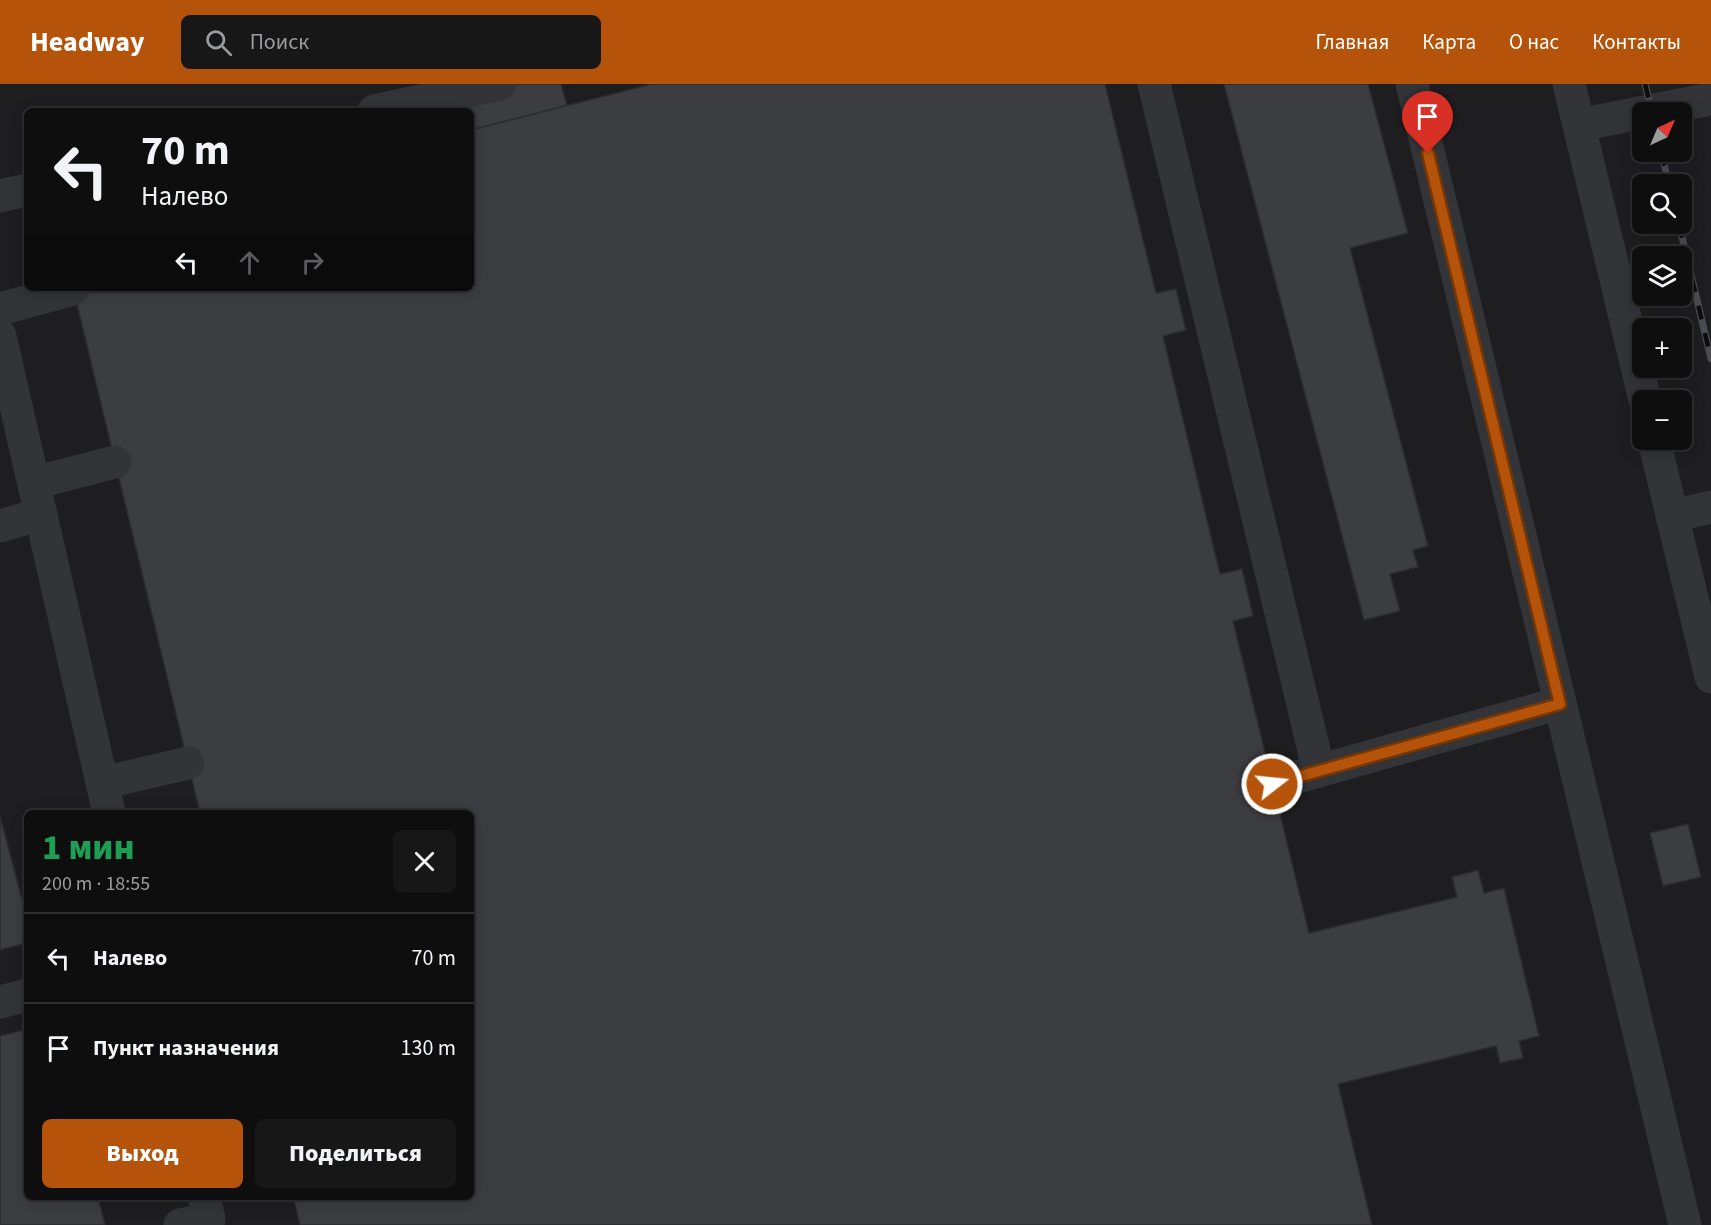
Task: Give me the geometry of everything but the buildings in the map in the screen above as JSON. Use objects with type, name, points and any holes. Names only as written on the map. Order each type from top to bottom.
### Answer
[{"type":"lane","points":[[388,108],[500,84]]},
{"type":"lane","points":[[1154,84],[1319,771]]},
{"type":"lane","points":[[1412,84],[1685,1225]]},
{"type":"lane","points":[[1569,84],[1643,390]]},
{"type":"lane","points":[[1579,125],[1705,100]]},
{"type":"lane","points":[[0,196],[24,191]]},
{"type":"lane","points":[[0,309],[66,291]]},
{"type":"lane","points":[[0,336],[106,798],[188,763]]},
{"type":"lane","points":[[1656,450],[1711,677]]},
{"type":"lane","points":[[0,526],[37,498],[115,462]]},
{"type":"lane","points":[[1672,516],[1711,507]]},
{"type":"lane","points":[[1272,784],[1560,704]]},
{"type":"lane","points":[[0,1002],[24,996]]},
{"type":"lane","points":[[180,1225],[210,1219],[205,1200]]},
{"type":"shaded area","points":[[0,84],[1711,84],[1711,1225],[0,1225]]},
{"type":"railway","points":[[1645,84],[1650,102]]},
{"type":"railway","points":[[1664,162],[1666,174]]},
{"type":"railway","points":[[1681,234],[1711,359]]},
{"type":"route","points":[[1272,784],[1560,704],[1428,153]]}]
